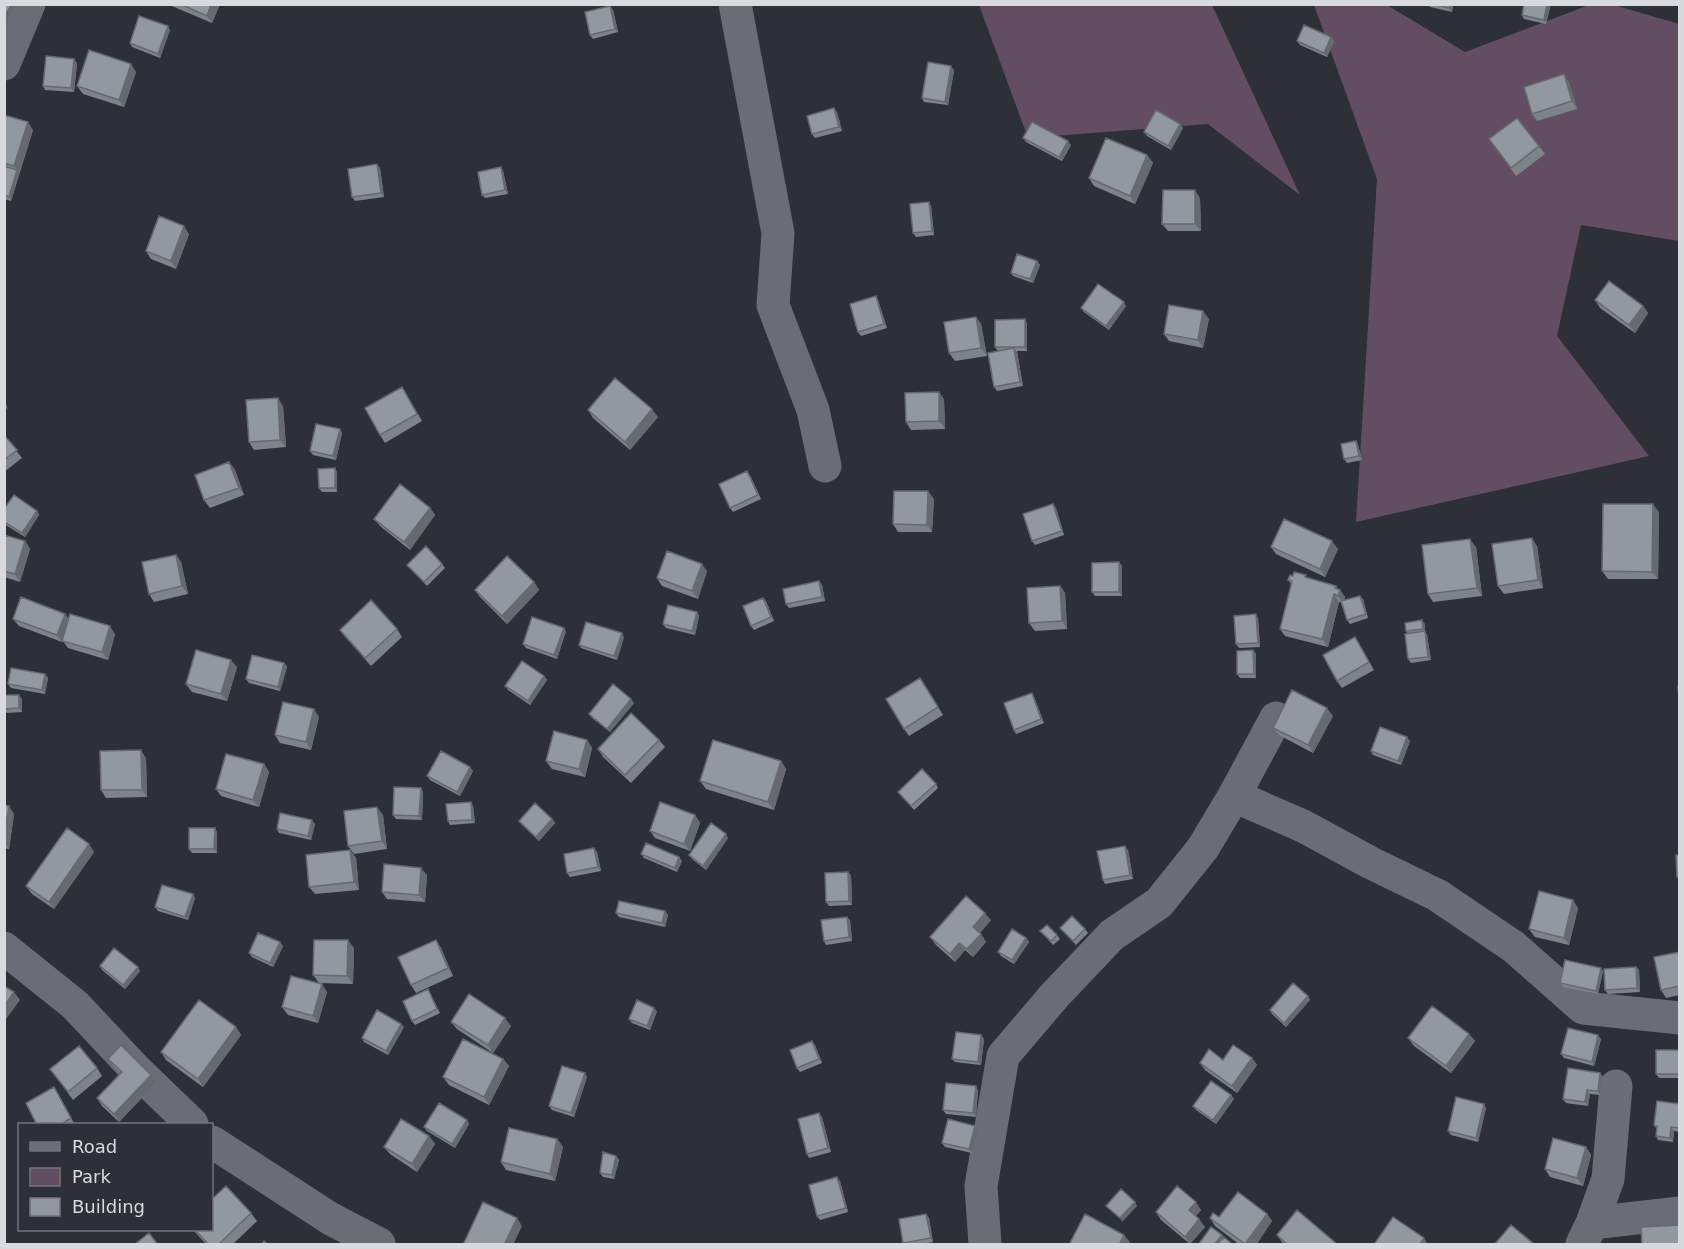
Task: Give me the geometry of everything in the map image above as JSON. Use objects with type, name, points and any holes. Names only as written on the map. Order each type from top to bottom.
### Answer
[{"type":"street","points":[[4,64],[29,4]]},
{"type":"street","points":[[735,4],[778,233],[773,305],[813,410],[825,466]]},
{"type":"street","points":[[985,1245],[981,1186],[1004,1056],[1055,995],[1112,935],[1158,903],[1203,848],[1276,718]]},
{"type":"street","points":[[1234,796],[1304,826],[1371,863],[1437,894],[1514,947],[1583,1008],[1680,1018]]},
{"type":"street","points":[[4,948],[75,1005],[190,1123]]},
{"type":"street","points":[[1587,1234],[1608,1179],[1616,1086]]},
{"type":"street","points":[[213,1143],[331,1219],[379,1245]]},
{"type":"street","points":[[1587,1234],[1680,1213]]},
{"type":"green space","points":[[979,5],[1212,5],[1300,195],[1208,124],[1028,138]]},
{"type":"green space","points":[[1314,5],[1387,5],[1465,52],[1589,5],[1614,5],[1679,24],[1679,241],[1581,225],[1557,336],[1649,456],[1356,522],[1377,179]]},
{"type":"building","points":[[4,4],[12,4],[4,17]]},
{"type":"building","points":[[180,4],[211,4],[207,16]]},
{"type":"building","points":[[1435,4],[1450,4],[1449,8]]},
{"type":"building","points":[[1524,4],[1547,4],[1544,20],[1522,15]]},
{"type":"building","points":[[610,6],[615,29],[590,35],[585,12]]},
{"type":"building","points":[[139,16],[168,26],[158,54],[130,43]]},
{"type":"building","points":[[1304,25],[1331,37],[1324,53],[1297,41]]},
{"type":"building","points":[[89,50],[131,64],[119,100],[77,86]]},
{"type":"building","points":[[46,56],[74,59],[71,88],[43,86]]},
{"type":"building","points":[[928,62],[951,66],[945,102],[922,98]]},
{"type":"building","points":[[1564,74],[1572,101],[1532,114],[1524,87]]},
{"type":"building","points":[[834,108],[839,127],[812,134],[807,116]]},
{"type":"building","points":[[1156,110],[1180,124],[1168,146],[1144,132]]},
{"type":"building","points":[[4,115],[28,122],[14,166],[4,163]]},
{"type":"building","points":[[1517,118],[1539,146],[1511,168],[1489,139]]},
{"type":"building","points":[[1032,122],[1068,141],[1059,157],[1023,138]]},
{"type":"building","points":[[1106,138],[1147,155],[1130,196],[1089,178]]},
{"type":"building","points":[[377,164],[381,193],[352,197],[348,169]]},
{"type":"building","points":[[4,166],[17,170],[9,197],[4,195]]},
{"type":"building","points":[[501,167],[505,190],[482,195],[478,172]]},
{"type":"building","points":[[1163,190],[1195,190],[1195,224],[1162,224]]},
{"type":"building","points":[[929,202],[932,231],[913,233],[910,204]]},
{"type":"building","points":[[159,216],[184,226],[171,261],[146,251]]},
{"type":"building","points":[[1017,254],[1037,261],[1030,279],[1011,273]]},
{"type":"building","points":[[1609,281],[1643,306],[1629,325],[1595,300]]},
{"type":"building","points":[[1098,284],[1124,302],[1106,326],[1081,308]]},
{"type":"building","points":[[876,296],[884,324],[858,332],[850,304]]},
{"type":"building","points":[[1169,305],[1203,311],[1198,340],[1164,334]]},
{"type":"building","points":[[976,317],[981,348],[949,353],[944,322]]},
{"type":"building","points":[[1025,319],[1025,347],[995,347],[995,320]]},
{"type":"building","points":[[1014,348],[1020,382],[994,387],[988,353]]},
{"type":"building","points":[[615,378],[652,409],[625,442],[588,410]]},
{"type":"building","points":[[402,387],[417,414],[380,435],[365,408]]},
{"type":"building","points":[[939,392],[939,421],[906,422],[905,393]]},
{"type":"building","points":[[278,398],[280,440],[249,442],[246,400]]},
{"type":"building","points":[[316,424],[340,429],[333,456],[310,451]]},
{"type":"building","points":[[4,435],[17,450],[4,460]]},
{"type":"building","points":[[1356,441],[1359,456],[1344,459],[1341,444]]},
{"type":"building","points":[[229,462],[239,488],[204,500],[195,475]]},
{"type":"building","points":[[335,468],[335,488],[319,488],[318,469]]},
{"type":"building","points":[[747,471],[758,495],[730,508],[719,484]]},
{"type":"building","points":[[400,484],[430,508],[404,542],[374,519]]},
{"type":"building","points":[[894,491],[928,491],[927,525],[893,524]]},
{"type":"building","points":[[14,495],[37,511],[22,533],[4,522],[4,509]]},
{"type":"building","points":[[1053,504],[1062,531],[1032,541],[1023,514]]},
{"type":"building","points":[[1603,504],[1653,504],[1652,572],[1602,571]]},
{"type":"building","points":[[1284,519],[1332,541],[1320,569],[1271,547]]},
{"type":"building","points":[[4,535],[25,541],[15,574],[4,571]]},
{"type":"building","points":[[1532,538],[1538,580],[1498,586],[1492,544]]},
{"type":"building","points":[[1470,539],[1477,588],[1428,594],[1422,545]]},
{"type":"building","points":[[426,546],[442,564],[424,582],[407,565]]},
{"type":"building","points":[[667,551],[702,564],[692,591],[657,578]]},
{"type":"building","points":[[176,555],[182,586],[149,594],[142,562]]},
{"type":"building","points":[[507,556],[534,582],[502,616],[475,590]]},
{"type":"building","points":[[1119,562],[1119,592],[1092,592],[1092,563]]},
{"type":"building","points":[[1294,572],[1336,586],[1335,588],[1340,590],[1338,596],[1334,594],[1322,639],[1280,629],[1292,581],[1288,580]]},
{"type":"building","points":[[819,581],[822,597],[786,604],[783,589]]},
{"type":"building","points":[[1060,586],[1062,621],[1029,623],[1027,588]]},
{"type":"building","points":[[1360,596],[1366,614],[1347,620],[1341,601]]},
{"type":"building","points":[[21,597],[65,614],[57,635],[13,619]]},
{"type":"building","points":[[763,598],[771,617],[751,626],[743,606]]},
{"type":"building","points":[[371,600],[397,629],[365,658],[340,630]]},
{"type":"building","points":[[668,605],[697,612],[692,631],[663,624]]},
{"type":"building","points":[[70,614],[110,626],[102,652],[62,641]]},
{"type":"building","points":[[1256,614],[1258,643],[1236,644],[1234,616]]},
{"type":"building","points":[[532,617],[564,628],[554,655],[523,644]]},
{"type":"building","points":[[1422,620],[1423,629],[1406,631],[1405,623]]},
{"type":"building","points":[[586,622],[622,633],[614,656],[579,645]]},
{"type":"building","points":[[1425,631],[1428,657],[1408,659],[1405,634]]},
{"type":"building","points":[[1355,637],[1369,662],[1337,681],[1323,655]]},
{"type":"building","points":[[196,650],[231,660],[221,694],[186,684]]},
{"type":"building","points":[[1253,650],[1254,674],[1237,674],[1237,651]]},
{"type":"building","points":[[252,655],[284,663],[278,687],[246,679]]},
{"type":"building","points":[[522,661],[544,676],[528,701],[505,686]]},
{"type":"building","points":[[11,668],[45,674],[42,690],[8,684]]},
{"type":"building","points":[[920,678],[938,707],[904,729],[886,699]]},
{"type":"building","points":[[613,684],[631,699],[607,729],[589,714]]},
{"type":"building","points":[[1292,690],[1327,708],[1308,745],[1273,728]]},
{"type":"building","points":[[1032,693],[1041,719],[1014,730],[1004,703]]},
{"type":"building","points":[[4,695],[19,695],[19,708],[4,709]]},
{"type":"building","points":[[283,702],[314,709],[306,742],[275,735]]},
{"type":"building","points":[[631,713],[659,740],[625,775],[598,749]]},
{"type":"building","points":[[1380,727],[1407,737],[1398,761],[1371,751]]},
{"type":"building","points":[[554,731],[587,740],[579,769],[546,761]]},
{"type":"building","points":[[713,740],[781,761],[768,802],[700,781]]},
{"type":"building","points":[[141,750],[142,790],[101,790],[100,751]]},
{"type":"building","points":[[441,751],[470,767],[457,792],[427,776]]},
{"type":"building","points":[[226,754],[264,764],[253,800],[216,789]]},
{"type":"building","points":[[922,769],[936,784],[911,806],[898,792]]},
{"type":"building","points":[[394,787],[421,788],[419,816],[393,815]]},
{"type":"building","points":[[471,802],[472,820],[448,821],[446,804]]},
{"type":"building","points":[[660,802],[695,815],[684,844],[650,831]]},
{"type":"building","points":[[535,803],[552,819],[536,837],[519,821]]},
{"type":"building","points":[[4,805],[9,806],[4,834]]},
{"type":"building","points":[[377,807],[382,841],[348,846],[344,811]]},
{"type":"building","points":[[280,813],[312,820],[308,836],[277,829]]},
{"type":"building","points":[[711,823],[726,834],[703,866],[689,855]]},
{"type":"building","points":[[67,828],[89,844],[49,902],[26,886]]},
{"type":"building","points":[[189,828],[215,828],[214,849],[189,849]]},
{"type":"building","points":[[646,843],[679,857],[675,868],[641,854]]},
{"type":"building","points":[[1125,846],[1130,875],[1103,880],[1097,851]]},
{"type":"building","points":[[594,848],[598,867],[567,873],[564,854]]},
{"type":"building","points":[[350,850],[354,882],[309,887],[306,855]]},
{"type":"building","points":[[1676,855],[1680,855],[1680,877],[1677,877]]},
{"type":"building","points":[[384,864],[421,868],[419,895],[382,892]]},
{"type":"building","points":[[848,872],[849,901],[826,902],[825,873]]},
{"type":"building","points":[[162,885],[193,894],[185,917],[155,907]]},
{"type":"building","points":[[1539,891],[1573,900],[1564,938],[1529,929]]},
{"type":"building","points":[[966,896],[985,913],[973,927],[981,934],[967,949],[959,943],[950,954],[930,937]]},
{"type":"building","points":[[619,901],[665,911],[662,923],[616,913]]},
{"type":"building","points":[[1072,916],[1085,929],[1073,941],[1060,928]]},
{"type":"building","points":[[847,917],[849,937],[824,941],[821,920]]},
{"type":"building","points":[[1047,925],[1057,935],[1051,941],[1040,931]]},
{"type":"building","points":[[1012,929],[1026,938],[1012,960],[998,952]]},
{"type":"building","points":[[258,933],[280,942],[270,963],[249,953]]},
{"type":"building","points":[[314,940],[348,940],[347,976],[313,975]]},
{"type":"building","points":[[436,940],[448,968],[411,985],[398,957]]},
{"type":"building","points":[[114,948],[138,967],[123,985],[100,966]]},
{"type":"building","points":[[1680,952],[1680,986],[1661,990],[1654,957]]},
{"type":"building","points":[[1565,960],[1601,968],[1596,991],[1560,983]]},
{"type":"building","points":[[1636,967],[1637,988],[1605,990],[1604,969]]},
{"type":"building","points":[[291,976],[322,984],[313,1016],[282,1007]]},
{"type":"building","points":[[1293,983],[1308,996],[1284,1023],[1270,1010]]},
{"type":"building","points":[[4,986],[14,992],[4,1006]]},
{"type":"building","points":[[428,989],[437,1009],[412,1021],[403,1001]]},
{"type":"building","points":[[469,994],[505,1018],[488,1045],[451,1022]]},
{"type":"building","points":[[199,1000],[236,1027],[198,1079],[161,1052]]},
{"type":"building","points":[[637,1000],[654,1008],[647,1026],[629,1019]]},
{"type":"building","points":[[1432,1006],[1469,1034],[1446,1066],[1408,1038]]},
{"type":"building","points":[[377,1010],[401,1024],[386,1051],[362,1038]]},
{"type":"building","points":[[1568,1028],[1598,1035],[1592,1062],[1561,1054]]},
{"type":"building","points":[[956,1032],[981,1035],[978,1062],[952,1059]]},
{"type":"building","points":[[463,1039],[503,1059],[484,1097],[443,1077]]},
{"type":"building","points":[[812,1041],[819,1059],[797,1068],[790,1050]]},
{"type":"building","points":[[121,1045],[151,1075],[114,1114],[97,1098],[122,1072],[108,1059]]},
{"type":"building","points":[[1233,1045],[1252,1058],[1232,1086],[1200,1063],[1209,1049],[1223,1060]]},
{"type":"building","points":[[79,1046],[97,1068],[68,1092],[50,1069]]},
{"type":"building","points":[[1656,1050],[1680,1050],[1680,1074],[1656,1074]]},
{"type":"building","points":[[562,1066],[585,1073],[571,1113],[549,1106]]},
{"type":"building","points":[[1568,1068],[1600,1073],[1598,1091],[1587,1090],[1585,1102],[1563,1099]]},
{"type":"building","points":[[1211,1081],[1231,1095],[1213,1120],[1193,1106]]},
{"type":"building","points":[[946,1083],[976,1086],[973,1113],[943,1110]]},
{"type":"building","points":[[54,1087],[71,1118],[63,1123],[36,1123],[26,1103]]},
{"type":"building","points":[[1456,1097],[1484,1104],[1476,1138],[1448,1131]]},
{"type":"building","points":[[1657,1101],[1680,1104],[1680,1128],[1671,1127],[1670,1138],[1656,1136],[1657,1126],[1654,1125]]},
{"type":"building","points":[[439,1103],[467,1120],[452,1144],[424,1127]]},
{"type":"building","points":[[819,1113],[828,1148],[807,1154],[798,1119]]},
{"type":"building","points":[[401,1119],[429,1136],[412,1164],[384,1147]]},
{"type":"building","points":[[948,1119],[975,1126],[969,1149],[942,1143]]},
{"type":"building","points":[[509,1128],[557,1139],[550,1174],[501,1162]]},
{"type":"building","points":[[1553,1138],[1586,1147],[1577,1178],[1545,1169]]},
{"type":"building","points":[[603,1152],[616,1156],[612,1175],[600,1173]]},
{"type":"building","points":[[837,1177],[846,1208],[817,1216],[809,1185]]},
{"type":"building","points":[[226,1186],[251,1213],[218,1245],[209,1245],[196,1231],[213,1231],[213,1198]]},
{"type":"building","points":[[1177,1186],[1196,1202],[1189,1210],[1199,1219],[1185,1237],[1156,1212]]},
{"type":"building","points":[[1121,1189],[1135,1202],[1120,1218],[1106,1206]]},
{"type":"building","points":[[1238,1192],[1267,1214],[1245,1244],[1210,1218],[1213,1213],[1219,1217]]},
{"type":"building","points":[[483,1202],[517,1218],[504,1245],[463,1245]]},
{"type":"building","points":[[1297,1210],[1338,1245],[1288,1245],[1277,1235]]},
{"type":"building","points":[[926,1214],[931,1238],[903,1243],[899,1219]]},
{"type":"building","points":[[1085,1214],[1124,1235],[1119,1245],[1069,1245]]},
{"type":"building","points":[[1393,1217],[1424,1238],[1419,1245],[1377,1245],[1375,1243]]},
{"type":"building","points":[[1511,1225],[1535,1245],[1494,1245]]},
{"type":"building","points":[[1680,1225],[1680,1245],[1642,1245],[1641,1227]]},
{"type":"building","points":[[1211,1227],[1222,1235],[1214,1245],[1198,1245]]},
{"type":"building","points":[[149,1233],[158,1245],[134,1245]]},
{"type":"building","points":[[1224,1237],[1233,1245],[1217,1245]]}]
